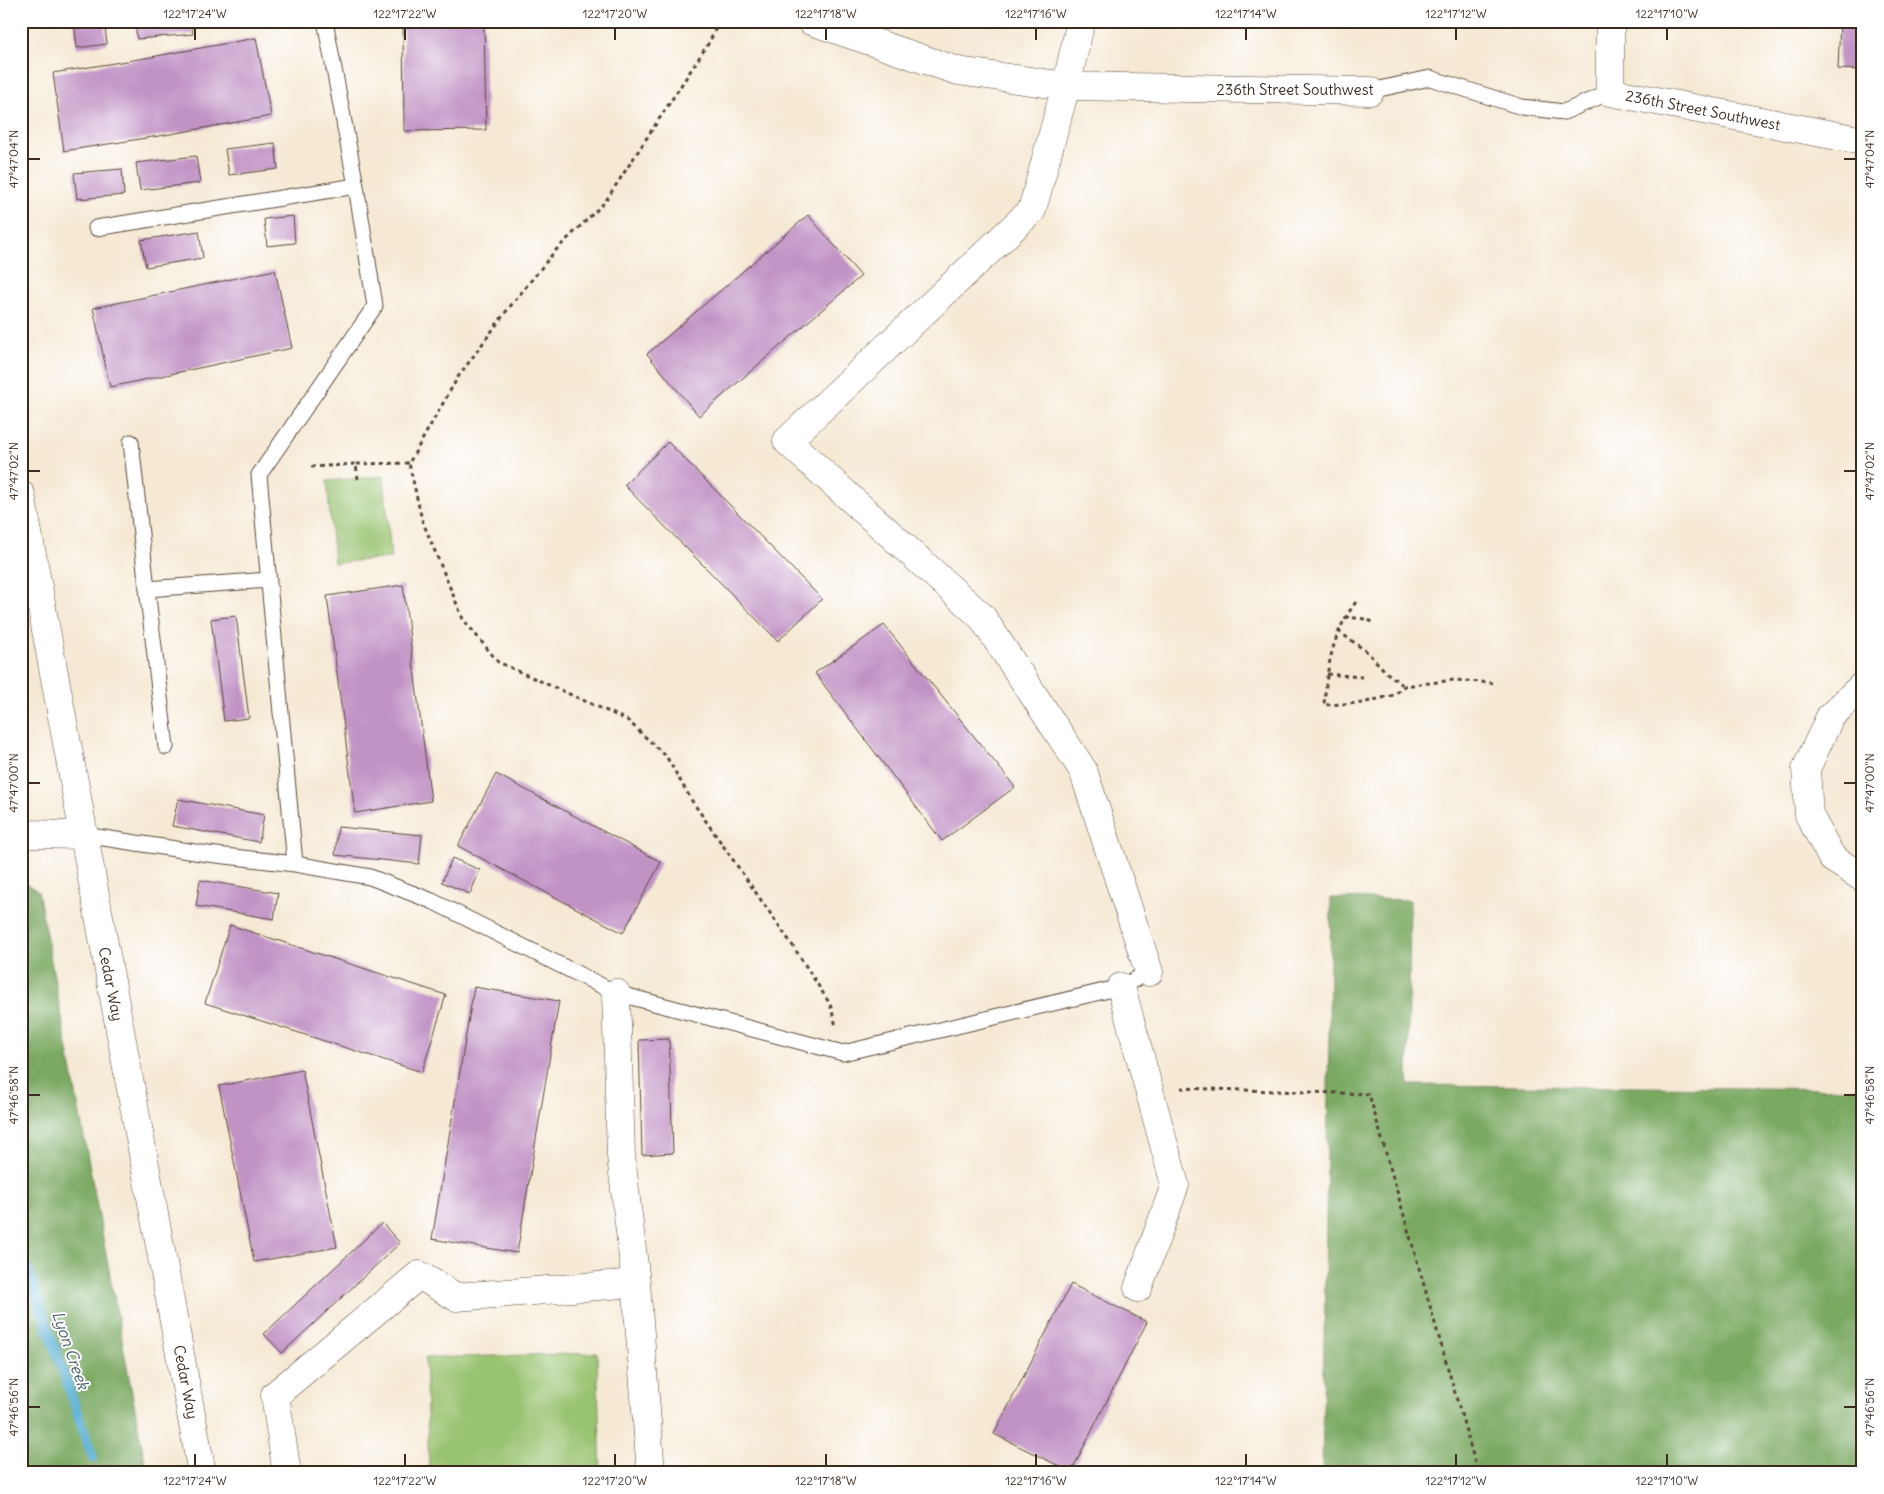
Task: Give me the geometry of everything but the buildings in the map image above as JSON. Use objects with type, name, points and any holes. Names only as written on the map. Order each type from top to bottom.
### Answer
[{"type":"street","name":"236th Street Southwest","points":[[811,21],[958,71],[1066,86],[1370,91]]},
{"type":"street","points":[[1081,21],[1066,86],[1032,210],[787,442],[982,617],[1084,770],[1148,972]]},
{"type":"street","points":[[1610,21],[1610,92]]},
{"type":"street","name":"236th Street Southwest","points":[[1610,92],[1863,141]]},
{"type":"street","name":"Cedar Way","points":[[21,495],[202,1473]]},
{"type":"street","points":[[1863,685],[1830,717],[1806,769],[1809,815],[1832,858],[1863,878]]},
{"type":"street","points":[[21,834],[84,834]]},
{"type":"street","points":[[1120,987],[1175,1185],[1138,1288]]},
{"type":"street","points":[[616,993],[621,1156],[636,1283],[651,1473]]},
{"type":"street","points":[[287,1473],[275,1395],[419,1275],[456,1297],[636,1283]]},
{"type":"lane","points":[[295,864],[259,475],[375,306],[356,186],[325,21]]},
{"type":"lane","name":"236th Street Southwest","points":[[1370,91],[1430,78],[1522,107],[1564,112],[1610,92]]},
{"type":"lane","points":[[96,228],[356,186]]},
{"type":"lane","points":[[131,442],[166,747]]},
{"type":"lane","points":[[147,589],[269,580]]},
{"type":"lane","points":[[84,834],[208,854],[295,864],[370,877],[432,901],[616,993],[844,1053],[1120,987],[1148,972]]},
{"type":"path","points":[[719,21],[710,40],[606,202],[555,251],[508,309],[458,377],[409,463],[422,520],[463,620],[498,662],[627,720],[666,756],[692,801],[793,946],[830,1004],[844,1053]]},
{"type":"path","points":[[311,467],[409,463]]},
{"type":"path","points":[[356,464],[358,478]]},
{"type":"path","points":[[1356,602],[1338,631],[1327,674],[1324,705],[1370,701],[1394,695],[1404,686],[1454,680],[1493,684]]},
{"type":"path","points":[[1345,617],[1365,619],[1373,622]]},
{"type":"path","points":[[1338,631],[1366,652],[1387,673],[1404,686]]},
{"type":"path","points":[[1327,674],[1362,677]]},
{"type":"path","points":[[1148,1087],[1369,1094],[1478,1473]]},
{"type":"green space","points":[[384,476],[391,558],[334,563],[327,481]]},
{"type":"green space","points":[[21,881],[38,891],[147,1473],[21,1473]]},
{"type":"green space","points":[[1331,898],[1410,900],[1408,1085],[1863,1089],[1863,1473],[1322,1473]]},
{"type":"green space","points":[[597,1353],[601,1473],[429,1473],[425,1358]]},
{"type":"waterway","name":"Lyon Creek","points":[[21,1251],[93,1458]]}]
